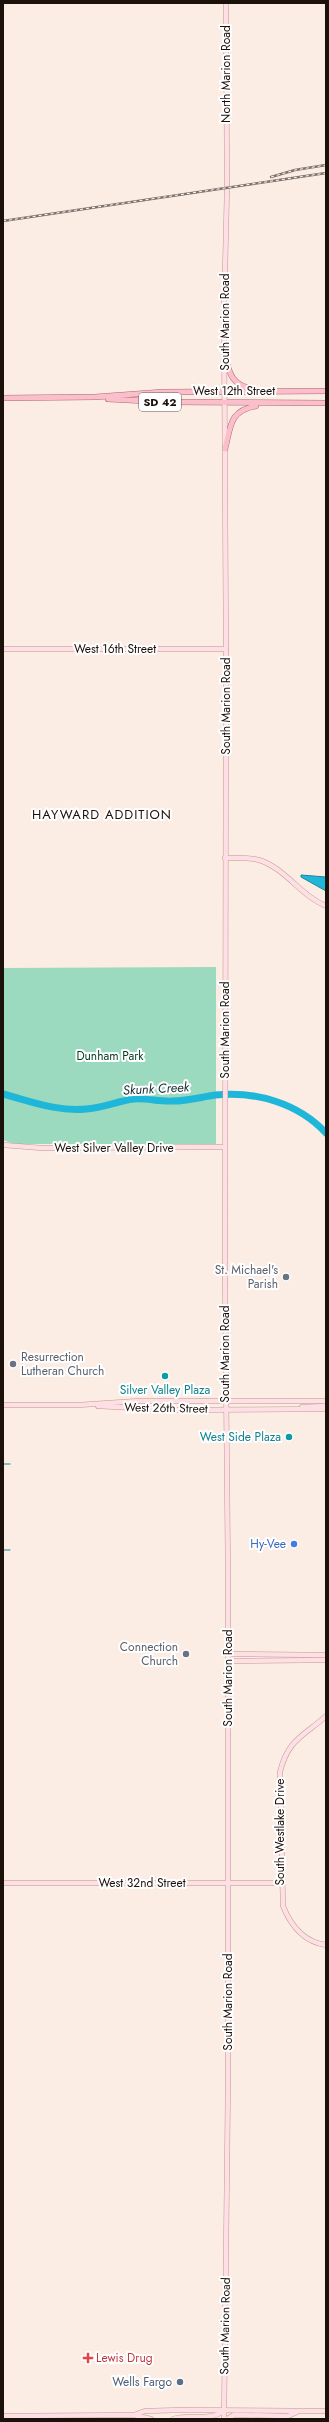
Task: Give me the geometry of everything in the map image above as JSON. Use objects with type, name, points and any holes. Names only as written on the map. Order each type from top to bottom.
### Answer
[{"type":"main road","name":"North Marion Road","points":[[226,3],[227,145]]},
{"type":"main road","name":"South Marion Road","points":[[226,2419],[224,2410],[228,1883],[228,1654],[225,1147],[226,649],[224,352],[227,145]]},
{"type":"main road","points":[[224,352],[229,374],[237,384],[252,389],[285,391]]},
{"type":"main road","name":"West 12th Street","points":[[3,398],[95,397],[164,392],[326,391]]},
{"type":"main road","name":"West 12th Street","points":[[95,397],[136,401],[267,404],[326,403]]},
{"type":"main road","points":[[225,449],[232,424],[237,413],[248,407],[267,404]]},
{"type":"main road","name":"West 16th Street","points":[[3,649],[226,649]]},
{"type":"main road","points":[[225,858],[261,861],[315,900],[326,906]]},
{"type":"main road","name":"West Silver Valley Drive","points":[[3,1145],[42,1148],[225,1147]]},
{"type":"main road","name":"West 26th Street","points":[[79,1405],[138,1401],[326,1400]]},
{"type":"main road","name":"West 26th Street","points":[[3,1405],[79,1405],[147,1409],[326,1410]]},
{"type":"main road","points":[[289,1409],[326,1406]]},
{"type":"main road","points":[[228,1654],[326,1655]]},
{"type":"main road","points":[[228,1661],[326,1660]]},
{"type":"main road","name":"South Westlake Drive","points":[[326,1716],[296,1738],[283,1759],[280,1772],[282,1906],[288,1918],[307,1938],[326,1945]]},
{"type":"main road","name":"West 32nd Street","points":[[3,1883],[281,1883]]},
{"type":"main road","points":[[173,2419],[180,2416],[216,2416],[224,2410]]},
{"type":"main road","points":[[134,2415],[145,2412],[224,2410],[326,2411]]},
{"type":"main road","points":[[226,2419],[234,2415],[288,2416],[298,2411]]},
{"type":"main road","points":[[3,2416],[134,2415],[151,2419]]},
{"type":"green space","name":"Dunham Park","points":[[216,967],[216,1144],[14,1144],[3,1140],[3,968]]},
{"type":"water","points":[[301,875],[326,877],[326,891],[301,877]]},
{"type":"waterway","name":"Skunk Creek","points":[[3,1094],[44,1105],[76,1110],[134,1099],[179,1101],[215,1095],[246,1095],[261,1097],[289,1107],[303,1114],[326,1133]]},
{"type":"waterway","points":[[3,1464],[10,1464]]},
{"type":"waterway","points":[[3,1550],[10,1550]]},
{"type":"railway","points":[[271,177],[295,170],[326,165]]},
{"type":"railway","points":[[3,221],[326,173]]},
{"type":"place","name":"St. Michael's Parish","points":[[286,1277]]},
{"type":"place","name":"Resurrection Lutheran Church","points":[[13,1364]]},
{"type":"place","name":"Silver Valley Plaza","points":[[165,1376]]},
{"type":"place","name":"West Side Plaza","points":[[289,1437]]},
{"type":"place","name":"Hy-Vee","points":[[294,1544]]},
{"type":"place","name":"Connection Church","points":[[186,1654]]},
{"type":"place","name":"Lewis Drug","points":[[88,2358]]},
{"type":"place","name":"Wells Fargo","points":[[180,2382]]},
{"type":"district","name":"HAYWARD ADDITION","points":[[102,814]]}]
